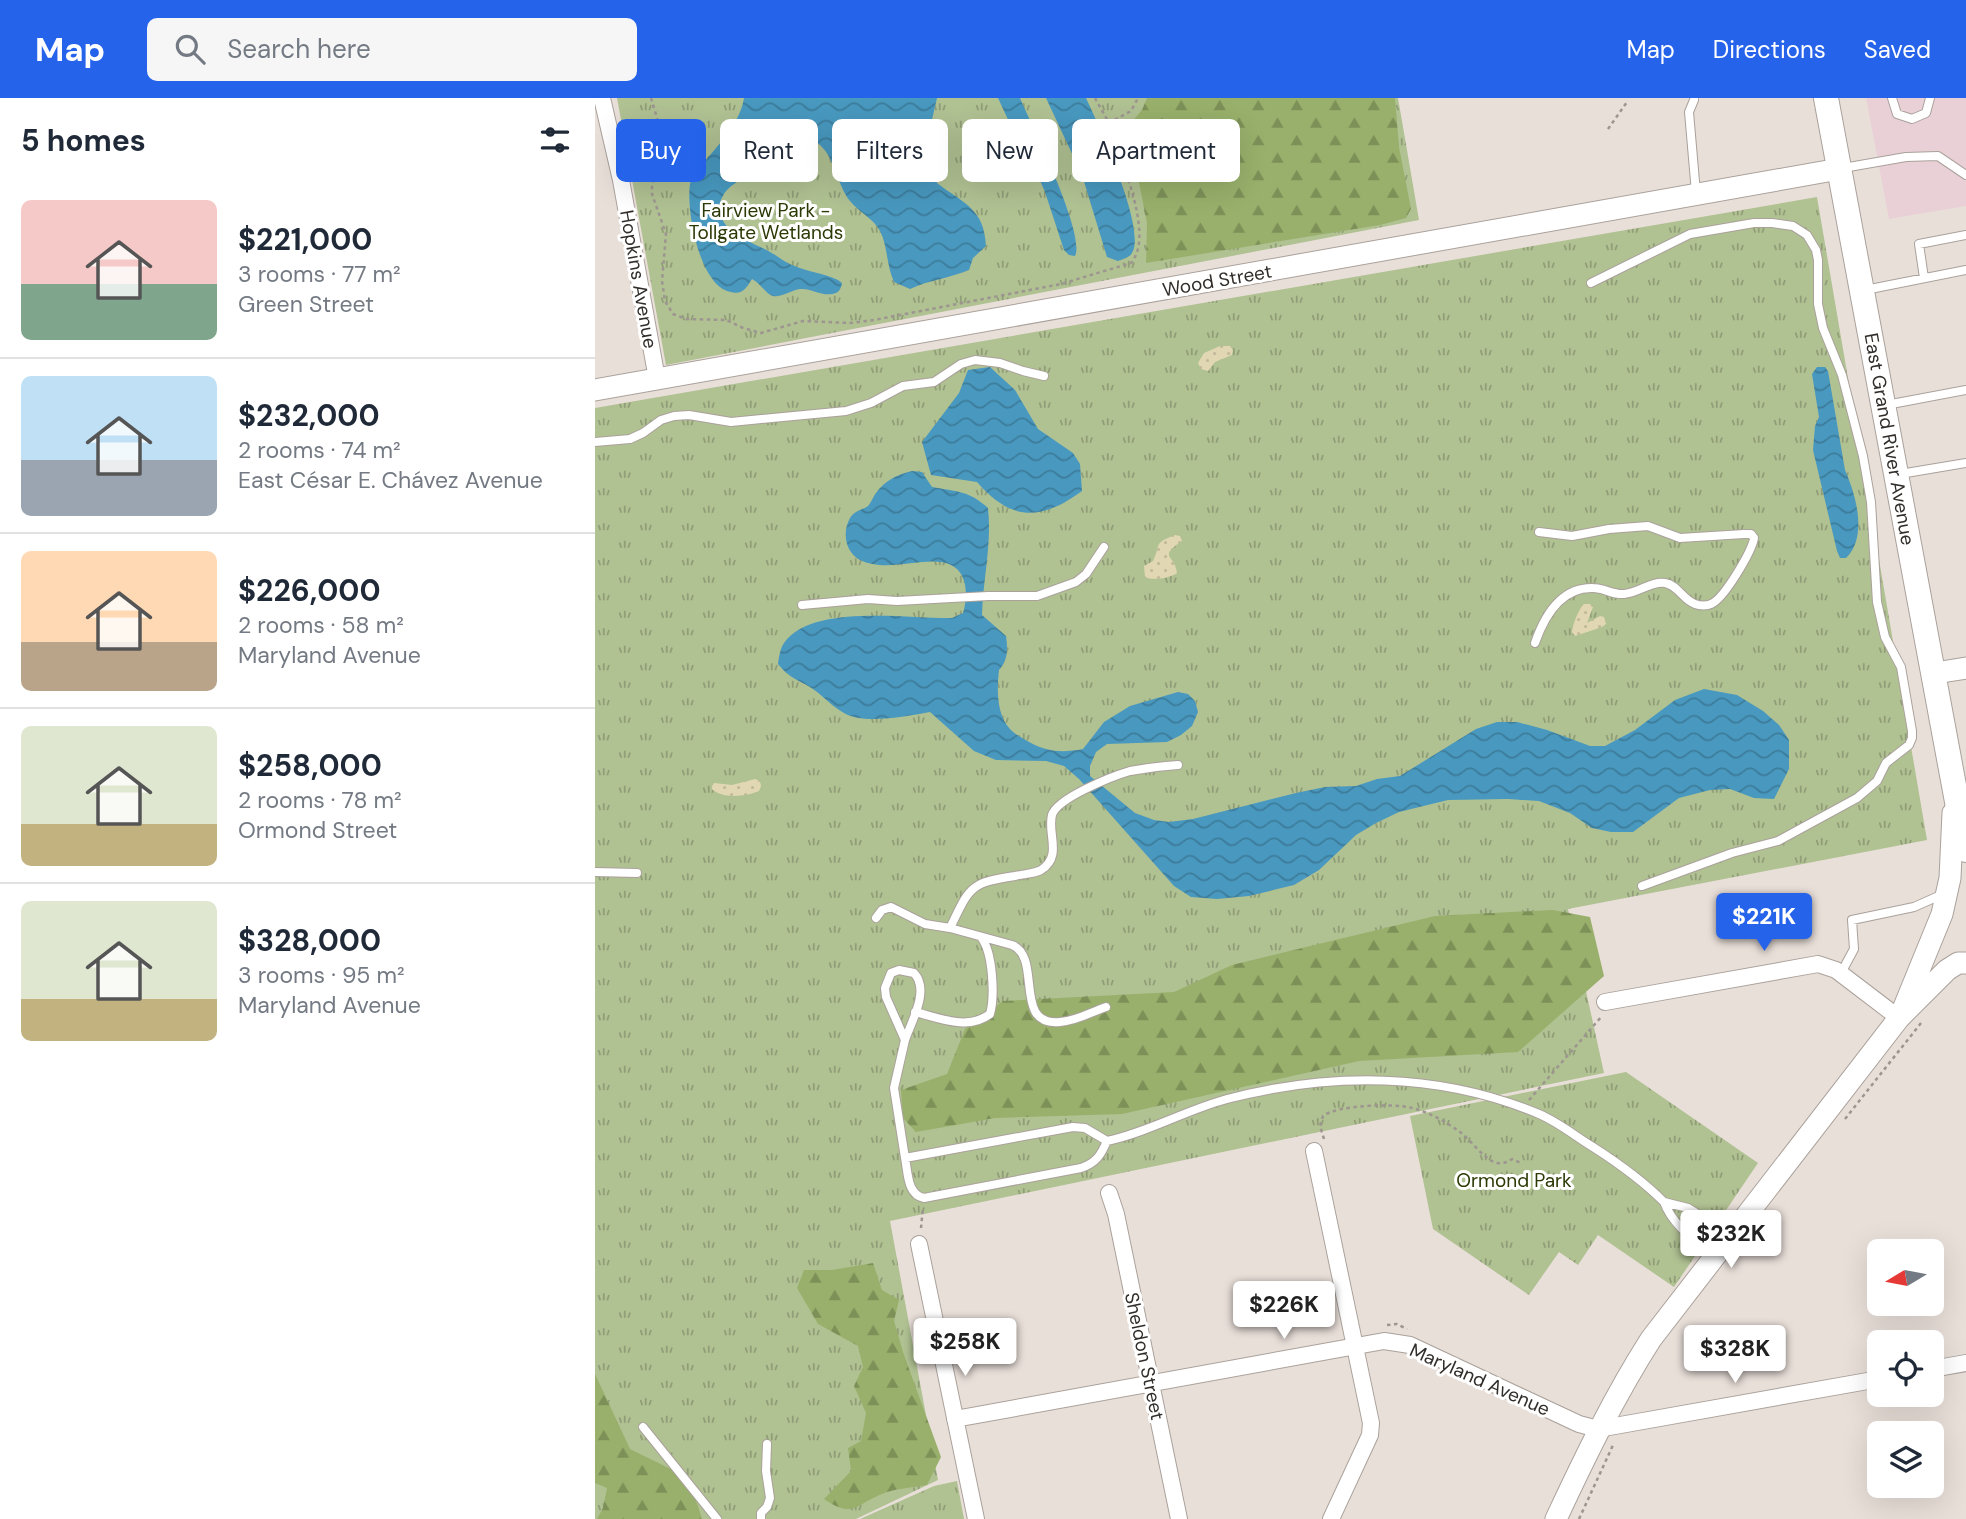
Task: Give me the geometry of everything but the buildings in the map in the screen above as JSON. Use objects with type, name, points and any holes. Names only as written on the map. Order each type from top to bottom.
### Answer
[{"type":"main road","name":"East Grand River Avenue","points":[[1826,98],[1966,850]]},
{"type":"street","name":"Hopkins Avenue","points":[[602,98],[621,180],[657,379]]},
{"type":"street","name":"Wood Street","points":[[595,390],[1839,169]]},
{"type":"street","points":[[1935,674],[1966,668]]},
{"type":"street","points":[[1899,1018],[1942,914],[1950,878],[1954,779]]},
{"type":"street","points":[[1556,1519],[1621,1385],[1651,1339],[1899,1018],[1947,970],[1958,963],[1966,963]]},
{"type":"street","points":[[1609,1008],[1809,964],[1827,965],[1899,1018]]},
{"type":"street","points":[[1320,1149],[1371,1423],[1370,1435],[1331,1519]]},
{"type":"street","name":"Sheldon Street","points":[[1109,1193],[1117,1214],[1179,1519]]},
{"type":"street","points":[[919,1244],[976,1519]]},
{"type":"street","name":"Maryland Avenue","points":[[955,1419],[1384,1341],[1410,1345],[1579,1424],[1598,1429]]},
{"type":"street","points":[[1944,1367],[1966,1363]]},
{"type":"street","points":[[1598,1429],[1867,1380]]},
{"type":"lane","points":[[1892,98],[1897,114],[1912,120],[1926,113],[1930,98]]},
{"type":"lane","points":[[1694,100],[1689,112],[1696,193]]},
{"type":"lane","points":[[1839,169],[1906,157],[1938,156],[1966,175]]},
{"type":"lane","points":[[1591,283],[1690,234],[1754,223],[1772,223],[1793,226],[1803,231],[1811,240],[1818,260],[1818,304],[1823,328],[1842,375],[1863,457],[1871,502],[1874,567],[1882,627],[1888,646],[1901,667],[1912,731],[1909,745],[1886,763],[1877,781],[1857,798],[1778,841],[1732,853],[1642,887]]},
{"type":"lane","points":[[1924,278],[1919,244],[1966,235]]},
{"type":"lane","points":[[1862,290],[1966,270]]},
{"type":"lane","points":[[595,442],[630,439],[661,420],[674,416],[689,415],[731,422],[846,411],[871,403],[903,386],[934,382],[961,364],[975,359],[1044,376]]},
{"type":"lane","points":[[1883,406],[1966,390]]},
{"type":"lane","points":[[1895,475],[1966,463]]},
{"type":"lane","points":[[1535,643],[1548,612],[1555,605],[1586,588],[1620,594],[1665,583],[1674,586],[1692,603],[1702,606],[1711,604],[1723,594],[1752,546],[1754,538],[1751,534],[1680,538],[1648,526],[1609,529],[1572,537],[1539,533]]},
{"type":"lane","points":[[802,605],[846,600],[1033,597],[1069,587],[1086,574],[1104,547]]},
{"type":"lane","points":[[950,928],[968,894],[976,885],[994,878],[1039,871],[1045,867],[1053,852],[1053,812],[1063,801],[1130,772],[1178,765]]},
{"type":"lane","points":[[595,872],[638,873]]},
{"type":"lane","points":[[1841,974],[1854,950],[1852,920],[1926,903],[1947,892]]},
{"type":"lane","points":[[876,918],[882,910],[891,907],[925,924],[950,928],[1020,950],[1026,964],[1035,1012],[1045,1021],[1058,1023],[1074,1020],[1106,1007]]},
{"type":"lane","points":[[915,1012],[963,1022],[976,1022],[990,1014],[991,970],[988,947],[981,937]]},
{"type":"lane","points":[[905,1040],[886,997],[885,988],[891,973],[907,970],[919,978],[921,993],[905,1040],[894,1088],[905,1158],[913,1192],[918,1197],[1081,1168],[1092,1164],[1100,1156],[1107,1141]]},
{"type":"lane","points":[[905,1158],[1073,1127],[1084,1128],[1107,1141],[1140,1133],[1226,1100],[1272,1089],[1378,1079],[1434,1084],[1481,1093],[1541,1115],[1652,1189],[1664,1202],[1677,1225],[1715,1256]]},
{"type":"lane","points":[[1664,1202],[1688,1208],[1732,1234]]},
{"type":"lane","points":[[643,1427],[717,1519]]},
{"type":"lane","points":[[761,1519],[761,1513],[770,1498],[766,1471],[767,1444]]},
{"type":"path","points":[[650,98],[660,128],[663,152],[652,185],[652,194],[666,234],[662,272],[669,309],[680,318],[717,318],[761,333],[803,321],[850,323],[874,320],[1061,284],[1131,263],[1139,248],[1139,230],[1128,182]]},
{"type":"path","points":[[1095,98],[1107,119]]},
{"type":"path","points":[[1116,119],[1131,111],[1139,98]]},
{"type":"path","points":[[1608,129],[1627,102]]},
{"type":"path","points":[[1522,1108],[1599,1016],[1609,1008]]},
{"type":"path","points":[[1843,1122],[1926,1016]]},
{"type":"path","points":[[1320,1149],[1323,1116],[1330,1110],[1354,1106],[1410,1107],[1459,1131],[1494,1163],[1512,1159],[1521,1163]]},
{"type":"path","points":[[919,1244],[924,1198]]},
{"type":"path","points":[[1579,1519],[1623,1424]]},
{"type":"shaded area","points":[[1866,98],[1966,98],[1966,206],[1889,219]]},
{"type":"green space","name":"Fairview Park - Tollgate Wetlands","points":[[617,98],[1398,98],[1419,220],[666,365],[632,182],[706,182],[706,119],[621,119]]},
{"type":"green space","points":[[1147,98],[1395,98],[1399,147],[1411,209],[1406,218],[1380,225],[1146,263],[1147,223],[1139,182],[1240,182],[1240,119],[1134,119]]},
{"type":"green space","points":[[1817,197],[1927,840],[1568,909],[1604,1073],[890,1221],[938,1480],[856,1519],[595,1519],[595,408]]},
{"type":"green space","points":[[1553,910],[1590,917],[1604,976],[1518,1052],[1359,1061],[1122,1114],[995,1118],[916,1132],[903,1118],[901,1090],[947,1074],[965,1029],[1003,1001],[1174,992],[1232,965],[1435,916]]},
{"type":"green space","name":"Ormond Park","points":[[1626,1072],[1758,1163],[1674,1287],[1598,1235],[1578,1265],[1559,1252],[1529,1295],[1433,1229],[1410,1116]]},
{"type":"green space","points":[[873,1263],[882,1290],[899,1300],[894,1321],[941,1457],[927,1485],[887,1492],[848,1509],[824,1499],[851,1471],[848,1448],[861,1441],[866,1413],[854,1386],[863,1367],[858,1346],[818,1324],[797,1288],[804,1270],[832,1270]]},
{"type":"green space","points":[[595,1374],[630,1449],[689,1478],[702,1519],[597,1519],[603,1508],[607,1488],[595,1483]]},
{"type":"green space","points":[[957,1481],[964,1519],[860,1519],[934,1486]]},
{"type":"sand","points":[[1220,346],[1230,346],[1232,355],[1215,362],[1208,371],[1201,369],[1198,363],[1204,353]]},
{"type":"sand","points":[[1175,535],[1180,536],[1182,541],[1170,550],[1169,556],[1177,573],[1161,578],[1145,577],[1144,566],[1153,561],[1160,542]]},
{"type":"sand","points":[[1584,604],[1593,607],[1587,623],[1600,616],[1604,617],[1606,624],[1575,636],[1572,632],[1573,625]]},
{"type":"sand","points":[[755,779],[760,781],[759,791],[747,795],[720,794],[711,788],[714,783],[732,785]]},
{"type":"water","points":[[744,98],[937,98],[932,119],[832,119],[832,163],[818,144],[818,119],[736,119]]},
{"type":"water","points":[[998,98],[1020,98],[1029,119],[1008,119]]},
{"type":"water","points":[[1046,98],[1086,98],[1095,119],[1072,119],[1072,154]]},
{"type":"water","points":[[720,144],[720,182],[737,182],[720,201],[720,214],[728,228],[789,264],[838,280],[842,283],[840,289],[836,293],[824,294],[800,289],[773,296],[752,279],[743,291],[736,293],[717,285],[702,260],[690,211],[691,182],[706,182],[706,160]]},
{"type":"water","points":[[840,182],[937,182],[977,215],[986,246],[973,258],[969,270],[910,289],[894,282],[880,231],[850,201]]},
{"type":"water","points":[[1041,182],[1056,182],[1073,226],[1075,256],[1064,250]]},
{"type":"water","points":[[1084,182],[1121,182],[1127,200],[1135,241],[1132,253],[1118,261],[1107,257]]},
{"type":"water","points":[[990,367],[1015,390],[1038,429],[1073,453],[1080,464],[1082,491],[1067,501],[1040,512],[1027,513],[1002,504],[977,482],[931,475],[922,442],[959,393],[968,370]]},
{"type":"water","points":[[1817,367],[1825,367],[1828,371],[1845,470],[1858,516],[1857,539],[1846,558],[1840,558],[1837,551],[1813,450],[1815,426],[1819,417],[1812,374]]},
{"type":"water","points":[[912,471],[922,472],[932,487],[968,495],[988,508],[989,535],[982,615],[1006,636],[1007,654],[999,670],[999,701],[1005,723],[1014,733],[1049,750],[1083,749],[1104,722],[1130,706],[1178,692],[1188,694],[1195,701],[1198,712],[1192,726],[1181,735],[1167,742],[1107,744],[1096,752],[1090,766],[1090,776],[1135,813],[1154,820],[1169,822],[1193,819],[1296,793],[1325,787],[1356,786],[1377,779],[1400,776],[1476,729],[1497,722],[1517,722],[1590,746],[1605,746],[1635,730],[1675,700],[1704,689],[1737,695],[1779,725],[1789,740],[1789,769],[1774,799],[1754,798],[1730,789],[1710,790],[1679,798],[1633,832],[1611,832],[1592,828],[1570,813],[1539,801],[1448,800],[1399,812],[1376,823],[1356,835],[1319,870],[1294,885],[1249,896],[1217,899],[1191,897],[1174,886],[1079,779],[1064,766],[1046,761],[996,760],[974,751],[930,712],[886,719],[852,717],[791,676],[778,664],[784,643],[797,630],[816,622],[862,616],[952,618],[963,613],[966,600],[964,579],[951,565],[942,562],[871,564],[860,560],[848,547],[846,529],[852,516],[868,506],[887,481]]}]
